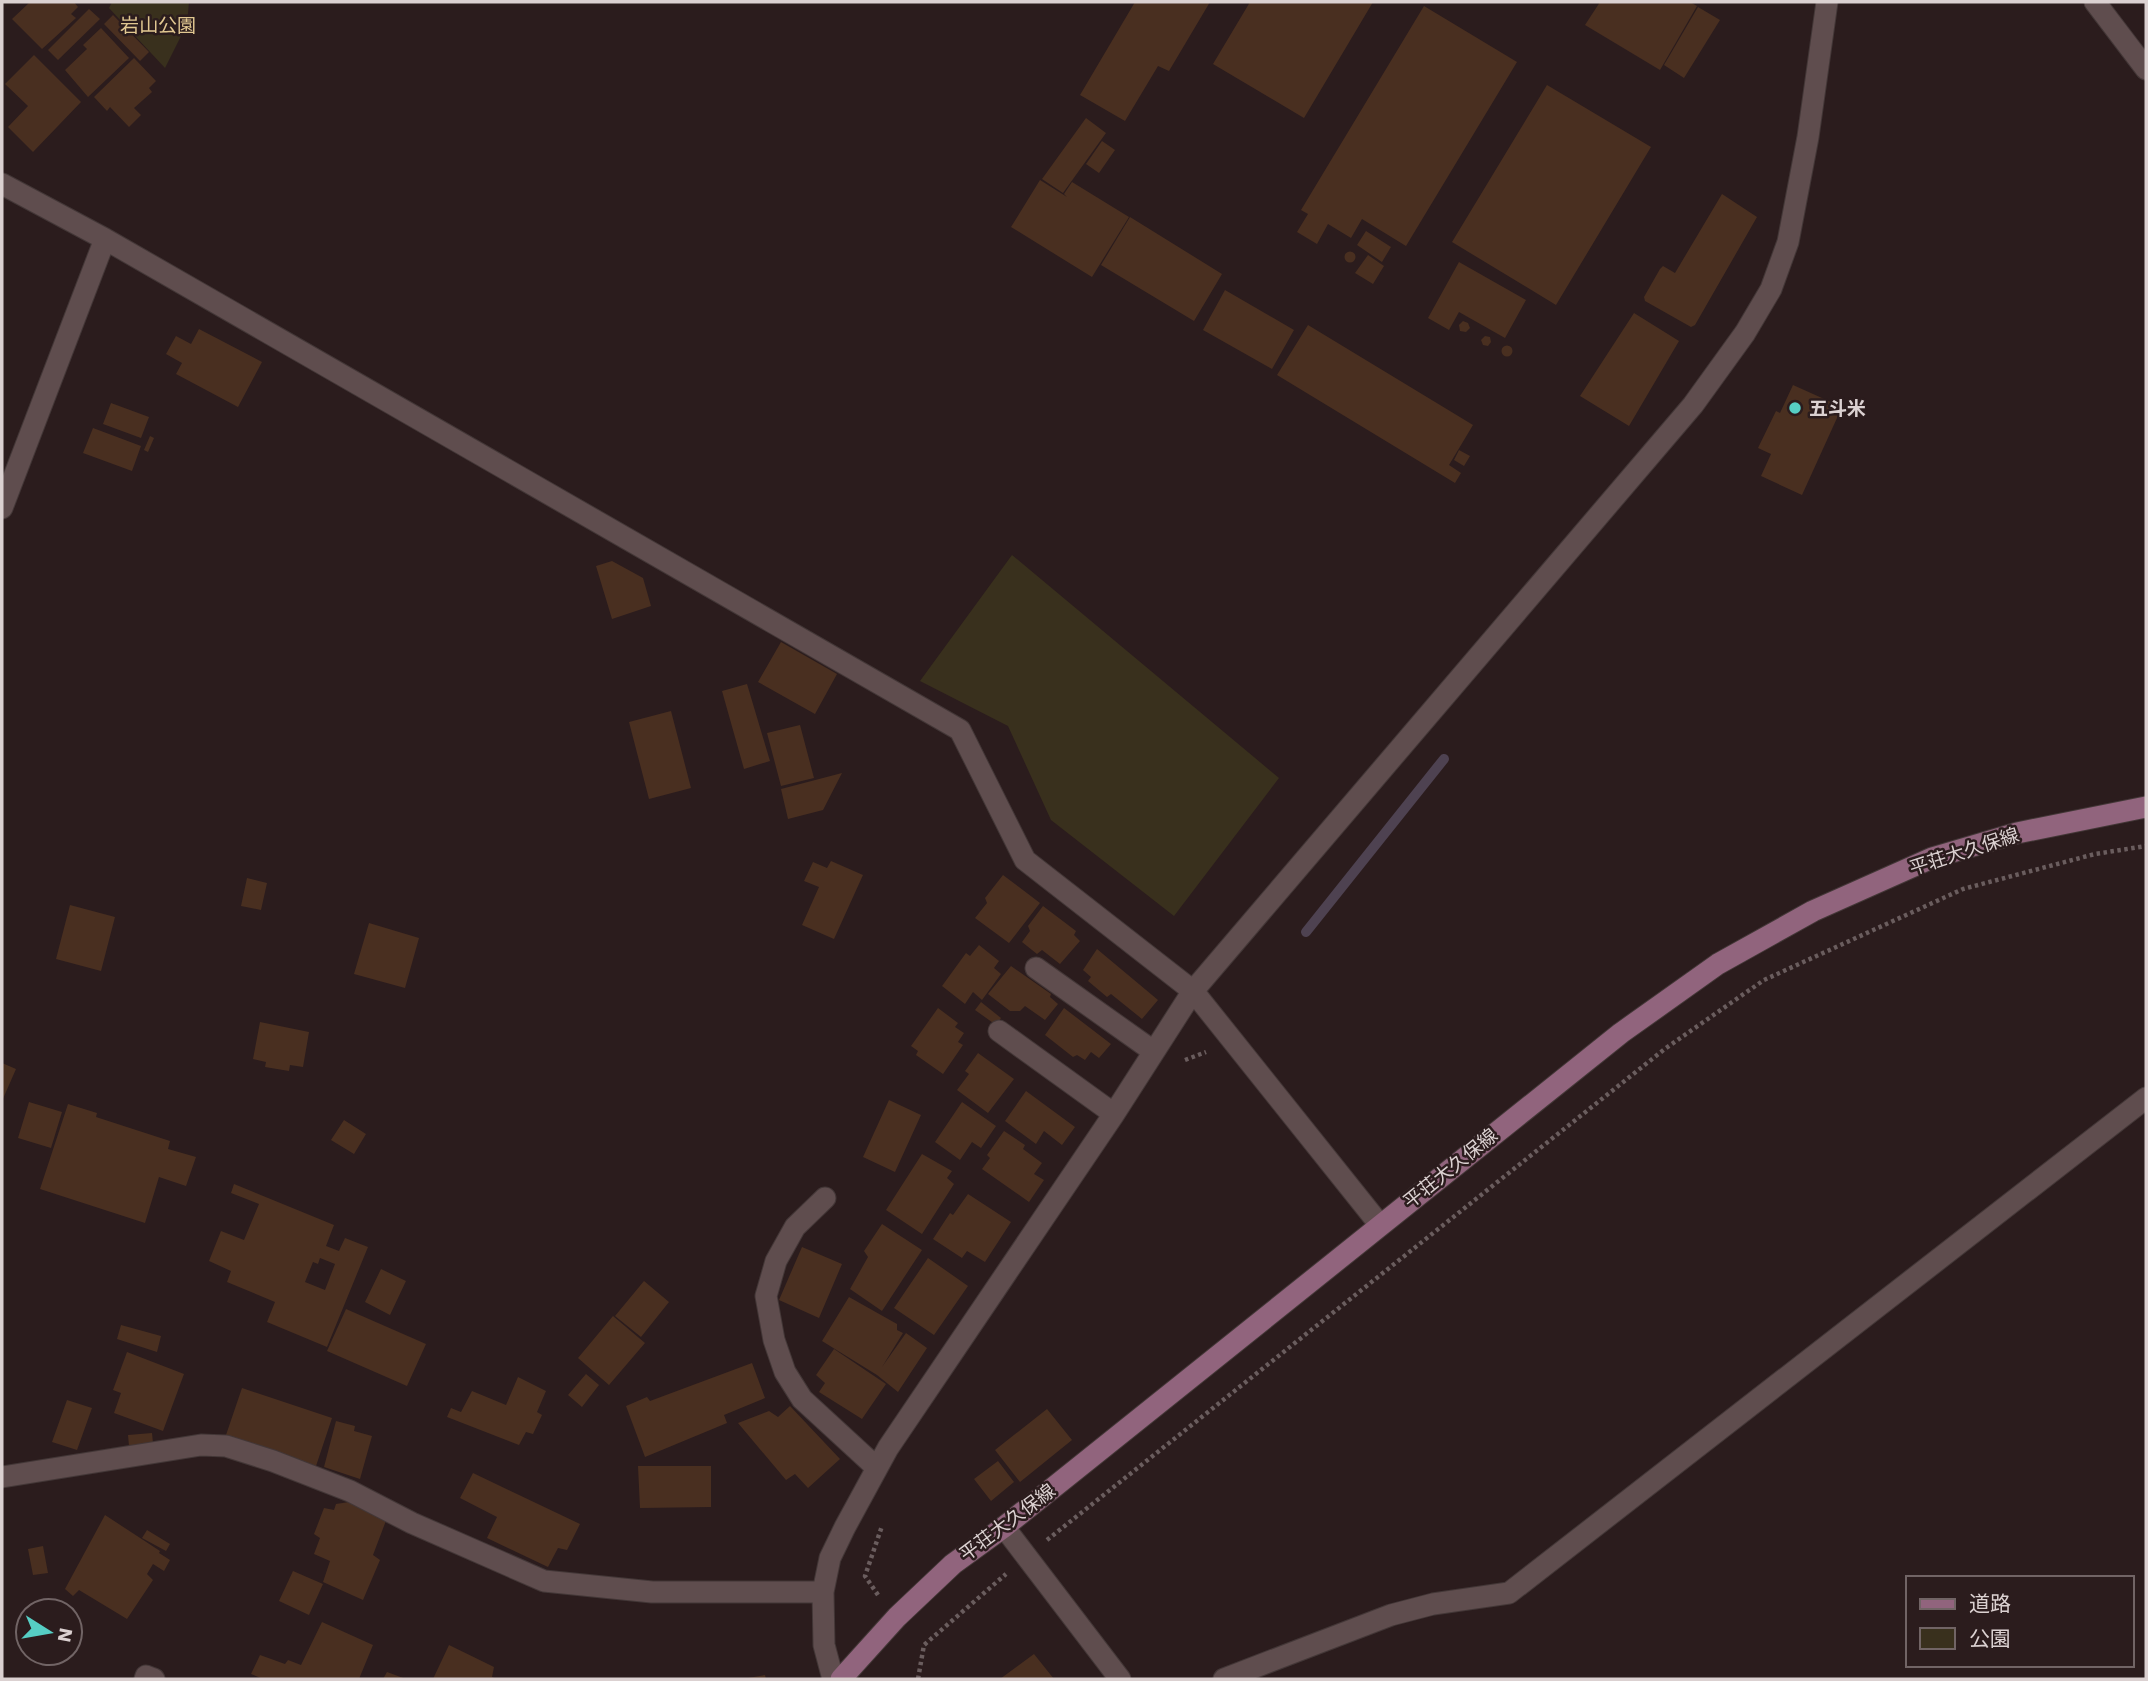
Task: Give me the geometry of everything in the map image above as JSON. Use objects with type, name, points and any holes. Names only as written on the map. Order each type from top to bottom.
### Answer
[{"type":"main road","name":"平荘大久保線","points":[[841,1679],[897,1617],[953,1564],[1004,1527],[1621,1033],[1718,964],[1813,911],[1932,858],[2017,834],[2146,807]]},
{"type":"street","points":[[833,1679],[824,1644],[823,1592],[830,1558],[877,1468],[895,1437],[1114,1114],[1193,990],[1693,405],[1745,333],[1771,289],[1788,243],[1808,137],[1827,2]]},
{"type":"street","points":[[2095,2],[2146,69]]},
{"type":"street","points":[[2,184],[105,239],[960,730],[1025,860],[1193,990],[1380,1224]]},
{"type":"street","points":[[2,508],[105,239]]},
{"type":"street","points":[[1036,968],[1153,1051]]},
{"type":"street","points":[[999,1031],[1114,1114]]},
{"type":"street","points":[[1224,1679],[1274,1669],[1391,1615],[1433,1604],[1509,1593],[2146,1098]]},
{"type":"street","points":[[825,1198],[795,1227],[776,1261],[766,1296],[774,1340],[785,1372],[802,1399],[877,1468]]},
{"type":"street","points":[[2,1477],[201,1445],[226,1446],[350,1491],[412,1523],[544,1581],[652,1592],[823,1592]]},
{"type":"street","points":[[1004,1527],[1120,1679]]},
{"type":"street","points":[[145,1679],[146,1676],[154,1679]]},
{"type":"path","points":[[918,1679],[924,1645],[1027,1556],[1666,1048],[1764,980],[1963,889],[2095,854],[2146,846]]},
{"type":"green space","name":"岩山公園","points":[[112,2],[189,2],[187,24],[165,68],[109,8]]},
{"type":"green space","points":[[1012,555],[1279,778],[1174,916],[1051,820],[1008,726],[920,681]]},
{"type":"building","points":[[30,2],[74,2],[78,7],[71,14],[76,18],[42,49],[12,19]]},
{"type":"building","points":[[1135,2],[1210,2],[1169,71],[1158,66],[1125,121],[1080,95]]},
{"type":"building","points":[[1250,2],[1373,2],[1304,118],[1213,64]]},
{"type":"building","points":[[1600,2],[1690,2],[1697,6],[1660,70],[1585,25]]},
{"type":"building","points":[[1424,6],[1517,62],[1406,246],[1362,219],[1351,238],[1328,224],[1317,244],[1297,232],[1308,214],[1301,210]]},
{"type":"building","points":[[1698,7],[1720,20],[1684,78],[1664,65]]},
{"type":"building","points":[[89,9],[100,19],[58,60],[48,50]]},
{"type":"building","points":[[113,15],[149,52],[140,61],[104,24]]},
{"type":"building","points":[[101,28],[129,58],[88,97],[65,70],[87,49],[83,45]]},
{"type":"building","points":[[34,55],[81,102],[33,152],[8,127],[28,106],[5,84]]},
{"type":"building","points":[[134,58],[156,81],[149,88],[152,92],[134,108],[141,115],[129,127],[110,107],[107,111],[94,97]]},
{"type":"building","points":[[1547,85],[1651,147],[1556,305],[1452,242]]},
{"type":"building","points":[[1086,118],[1106,133],[1063,193],[1042,179]]},
{"type":"building","points":[[1102,141],[1115,150],[1099,173],[1086,164]]},
{"type":"building","points":[[1040,180],[1067,197],[1064,194],[1072,182],[1129,217],[1092,277],[1011,227]]},
{"type":"building","points":[[1722,194],[1757,217],[1695,325],[1691,327],[1645,301],[1644,297],[1663,266],[1675,273]]},
{"type":"building","points":[[1130,217],[1222,274],[1194,321],[1101,265]]},
{"type":"building","points":[[1366,231],[1391,247],[1382,262],[1357,245]]},
{"type":"building","points":[[1350,251],[1356,257],[1350,263],[1344,257]]},
{"type":"building","points":[[1368,255],[1384,266],[1373,284],[1355,273]]},
{"type":"building","points":[[1459,262],[1526,300],[1505,338],[1459,312],[1449,330],[1428,318]]},
{"type":"building","points":[[1225,290],[1294,330],[1272,369],[1203,330]]},
{"type":"building","points":[[1634,313],[1679,341],[1629,426],[1580,396]]},
{"type":"building","points":[[1463,321],[1468,323],[1470,328],[1466,332],[1460,331],[1459,325]]},
{"type":"building","points":[[1308,325],[1473,425],[1449,465],[1461,473],[1455,483],[1277,375]]},
{"type":"building","points":[[199,329],[262,362],[238,407],[176,374],[182,363],[166,354],[176,336],[191,344]]},
{"type":"building","points":[[1485,336],[1490,337],[1488,346],[1483,345],[1481,340]]},
{"type":"building","points":[[1507,346],[1511,347],[1511,355],[1507,356],[1503,355],[1502,351],[1503,347]]},
{"type":"building","points":[[1793,385],[1842,407],[1802,495],[1761,476],[1771,454],[1758,448],[1776,411],[1780,413]]},
{"type":"building","points":[[111,403],[149,417],[141,438],[103,424]]},
{"type":"building","points":[[93,428],[141,446],[132,471],[83,453]]},
{"type":"building","points":[[150,436],[154,438],[148,452],[144,450]]},
{"type":"building","points":[[1459,450],[1470,456],[1464,466],[1454,460]]},
{"type":"building","points":[[612,561],[643,578],[651,606],[612,619],[596,566]]},
{"type":"building","points":[[781,642],[837,674],[815,714],[758,682]]},
{"type":"building","points":[[747,684],[770,761],[744,769],[722,691]]},
{"type":"building","points":[[671,711],[691,788],[649,799],[629,722]]},
{"type":"building","points":[[800,725],[814,778],[781,786],[767,733]]},
{"type":"building","points":[[842,773],[823,810],[788,819],[781,789]]},
{"type":"building","points":[[831,861],[863,875],[834,939],[802,925],[819,887],[804,881],[813,862],[827,868]]},
{"type":"building","points":[[1003,875],[1040,903],[1009,943],[975,918],[987,903],[985,898]]},
{"type":"building","points":[[247,878],[267,883],[261,910],[241,906]]},
{"type":"building","points":[[70,905],[115,917],[101,971],[56,959]]},
{"type":"building","points":[[1043,906],[1076,931],[1074,935],[1080,941],[1060,964],[1042,950],[1037,954],[1022,942],[1030,931],[1028,926]]},
{"type":"building","points":[[369,923],[419,938],[405,988],[354,974]]},
{"type":"building","points":[[979,945],[999,961],[994,968],[1001,974],[982,1000],[973,992],[965,1004],[942,986],[966,953],[970,956]]},
{"type":"building","points":[[1097,949],[1158,1000],[1142,1019],[1111,994],[1107,997],[1088,981],[1091,977],[1083,970]]},
{"type":"building","points":[[1011,966],[1051,994],[1050,997],[1058,1004],[1045,1020],[1025,1006],[1020,1011],[1010,1011],[988,994]]},
{"type":"building","points":[[981,1002],[1001,1018],[996,1025],[975,1010]]},
{"type":"building","points":[[938,1008],[958,1023],[955,1027],[964,1033],[958,1042],[963,1045],[943,1074],[916,1055],[918,1051],[911,1046]]},
{"type":"building","points":[[1064,1008],[1111,1044],[1099,1058],[1091,1052],[1085,1060],[1077,1055],[1073,1057],[1045,1035]]},
{"type":"building","points":[[260,1022],[309,1032],[303,1067],[290,1065],[289,1071],[265,1067],[266,1062],[253,1059]]},
{"type":"building","points":[[978,1053],[1014,1079],[988,1113],[957,1090],[969,1074],[965,1071]]},
{"type":"building","points":[[2,1063],[16,1069],[2,1101]]},
{"type":"building","points":[[1026,1091],[1075,1127],[1062,1145],[1044,1131],[1036,1144],[1005,1121]]},
{"type":"building","points":[[889,1100],[921,1115],[895,1172],[863,1157]]},
{"type":"building","points":[[29,1102],[62,1112],[51,1148],[18,1138]]},
{"type":"building","points":[[962,1102],[996,1126],[981,1148],[972,1142],[960,1160],[935,1142]]},
{"type":"building","points":[[68,1104],[97,1113],[96,1117],[170,1141],[168,1149],[196,1157],[186,1186],[159,1177],[145,1223],[40,1189]]},
{"type":"building","points":[[344,1120],[366,1134],[354,1154],[331,1140]]},
{"type":"building","points":[[1004,1131],[1025,1145],[1023,1149],[1042,1163],[1034,1174],[1044,1180],[1029,1202],[982,1169],[990,1158],[987,1155]]},
{"type":"building","points":[[922,1154],[952,1171],[947,1178],[954,1184],[922,1234],[886,1210]]},
{"type":"building","points":[[234,1184],[334,1225],[326,1246],[339,1251],[345,1238],[368,1247],[327,1347],[267,1322],[275,1302],[227,1282],[231,1271],[209,1261],[221,1231],[244,1240],[259,1204],[231,1193]],"holes":[[[320,1258],[335,1264],[325,1290],[305,1282],[313,1262],[318,1264]]]},
{"type":"building","points":[[968,1194],[1011,1222],[985,1262],[967,1251],[962,1258],[933,1239],[950,1213],[953,1215]]},
{"type":"building","points":[[882,1224],[922,1250],[882,1311],[850,1289],[868,1257],[864,1251]]},
{"type":"building","points":[[802,1247],[842,1264],[819,1318],[779,1300]]},
{"type":"building","points":[[928,1258],[968,1286],[934,1335],[894,1308]]},
{"type":"building","points":[[381,1269],[406,1281],[390,1315],[365,1302]]},
{"type":"building","points":[[644,1281],[669,1302],[641,1337],[615,1316]]},
{"type":"building","points":[[849,1297],[897,1324],[897,1330],[903,1333],[882,1367],[906,1333],[927,1348],[898,1392],[877,1375],[822,1341]]},
{"type":"building","points":[[346,1309],[426,1344],[407,1386],[327,1351]]},
{"type":"building","points":[[613,1316],[645,1343],[609,1385],[578,1358]]},
{"type":"building","points":[[121,1325],[161,1336],[157,1352],[117,1339]]},
{"type":"building","points":[[834,1349],[886,1384],[862,1419],[819,1392],[825,1383],[816,1375]]},
{"type":"building","points":[[127,1352],[184,1374],[163,1431],[114,1413],[121,1393],[113,1390]]},
{"type":"building","points":[[752,1363],[765,1398],[724,1415],[727,1423],[645,1457],[626,1406],[647,1397],[650,1401]]},
{"type":"building","points":[[586,1374],[599,1385],[582,1407],[568,1395]]},
{"type":"building","points":[[518,1377],[546,1391],[537,1412],[542,1415],[533,1434],[526,1432],[519,1445],[447,1417],[451,1408],[461,1412],[472,1391],[506,1405]]},
{"type":"building","points":[[242,1388],[332,1418],[316,1466],[226,1435]]},
{"type":"building","points":[[67,1400],[92,1408],[77,1450],[52,1442]]},
{"type":"building","points":[[790,1406],[840,1459],[808,1488],[795,1474],[786,1480],[738,1423],[769,1411],[778,1417]]},
{"type":"building","points":[[1047,1409],[1072,1440],[1020,1482],[995,1450]]},
{"type":"building","points":[[336,1421],[355,1426],[354,1431],[372,1436],[360,1479],[324,1467]]},
{"type":"building","points":[[152,1433],[153,1443],[129,1446],[128,1435]]},
{"type":"building","points":[[998,1461],[1014,1482],[991,1501],[974,1479]]},
{"type":"building","points":[[638,1466],[711,1466],[711,1507],[640,1508]]},
{"type":"building","points":[[473,1473],[580,1524],[567,1550],[558,1548],[548,1567],[487,1538],[497,1517],[460,1498]]},
{"type":"building","points":[[349,1502],[387,1518],[373,1555],[380,1560],[363,1600],[323,1582],[330,1561],[314,1554],[320,1538],[314,1534],[324,1508],[334,1510],[336,1504]]},
{"type":"building","points":[[105,1515],[170,1560],[164,1571],[153,1564],[147,1574],[153,1580],[127,1619],[79,1590],[73,1596],[65,1589]]},
{"type":"building","points":[[147,1530],[170,1544],[166,1551],[142,1538]]},
{"type":"building","points":[[43,1546],[48,1573],[33,1575],[28,1549]]},
{"type":"building","points":[[293,1571],[323,1584],[309,1615],[279,1601]]},
{"type":"building","points":[[322,1622],[373,1645],[359,1679],[263,1679],[251,1674],[260,1655],[285,1664],[288,1660],[301,1665]]},
{"type":"building","points":[[449,1645],[494,1667],[492,1677],[496,1679],[433,1679]]},
{"type":"building","points":[[1034,1654],[1054,1679],[1000,1679]]},
{"type":"building","points":[[387,1672],[406,1679],[383,1679]]},
{"type":"building","points":[[765,1675],[766,1679],[748,1679],[748,1678]]},
{"type":"waterway","points":[[1306,932],[1444,759]]},
{"type":"place","name":"五斗米","points":[[1795,408]]}]
